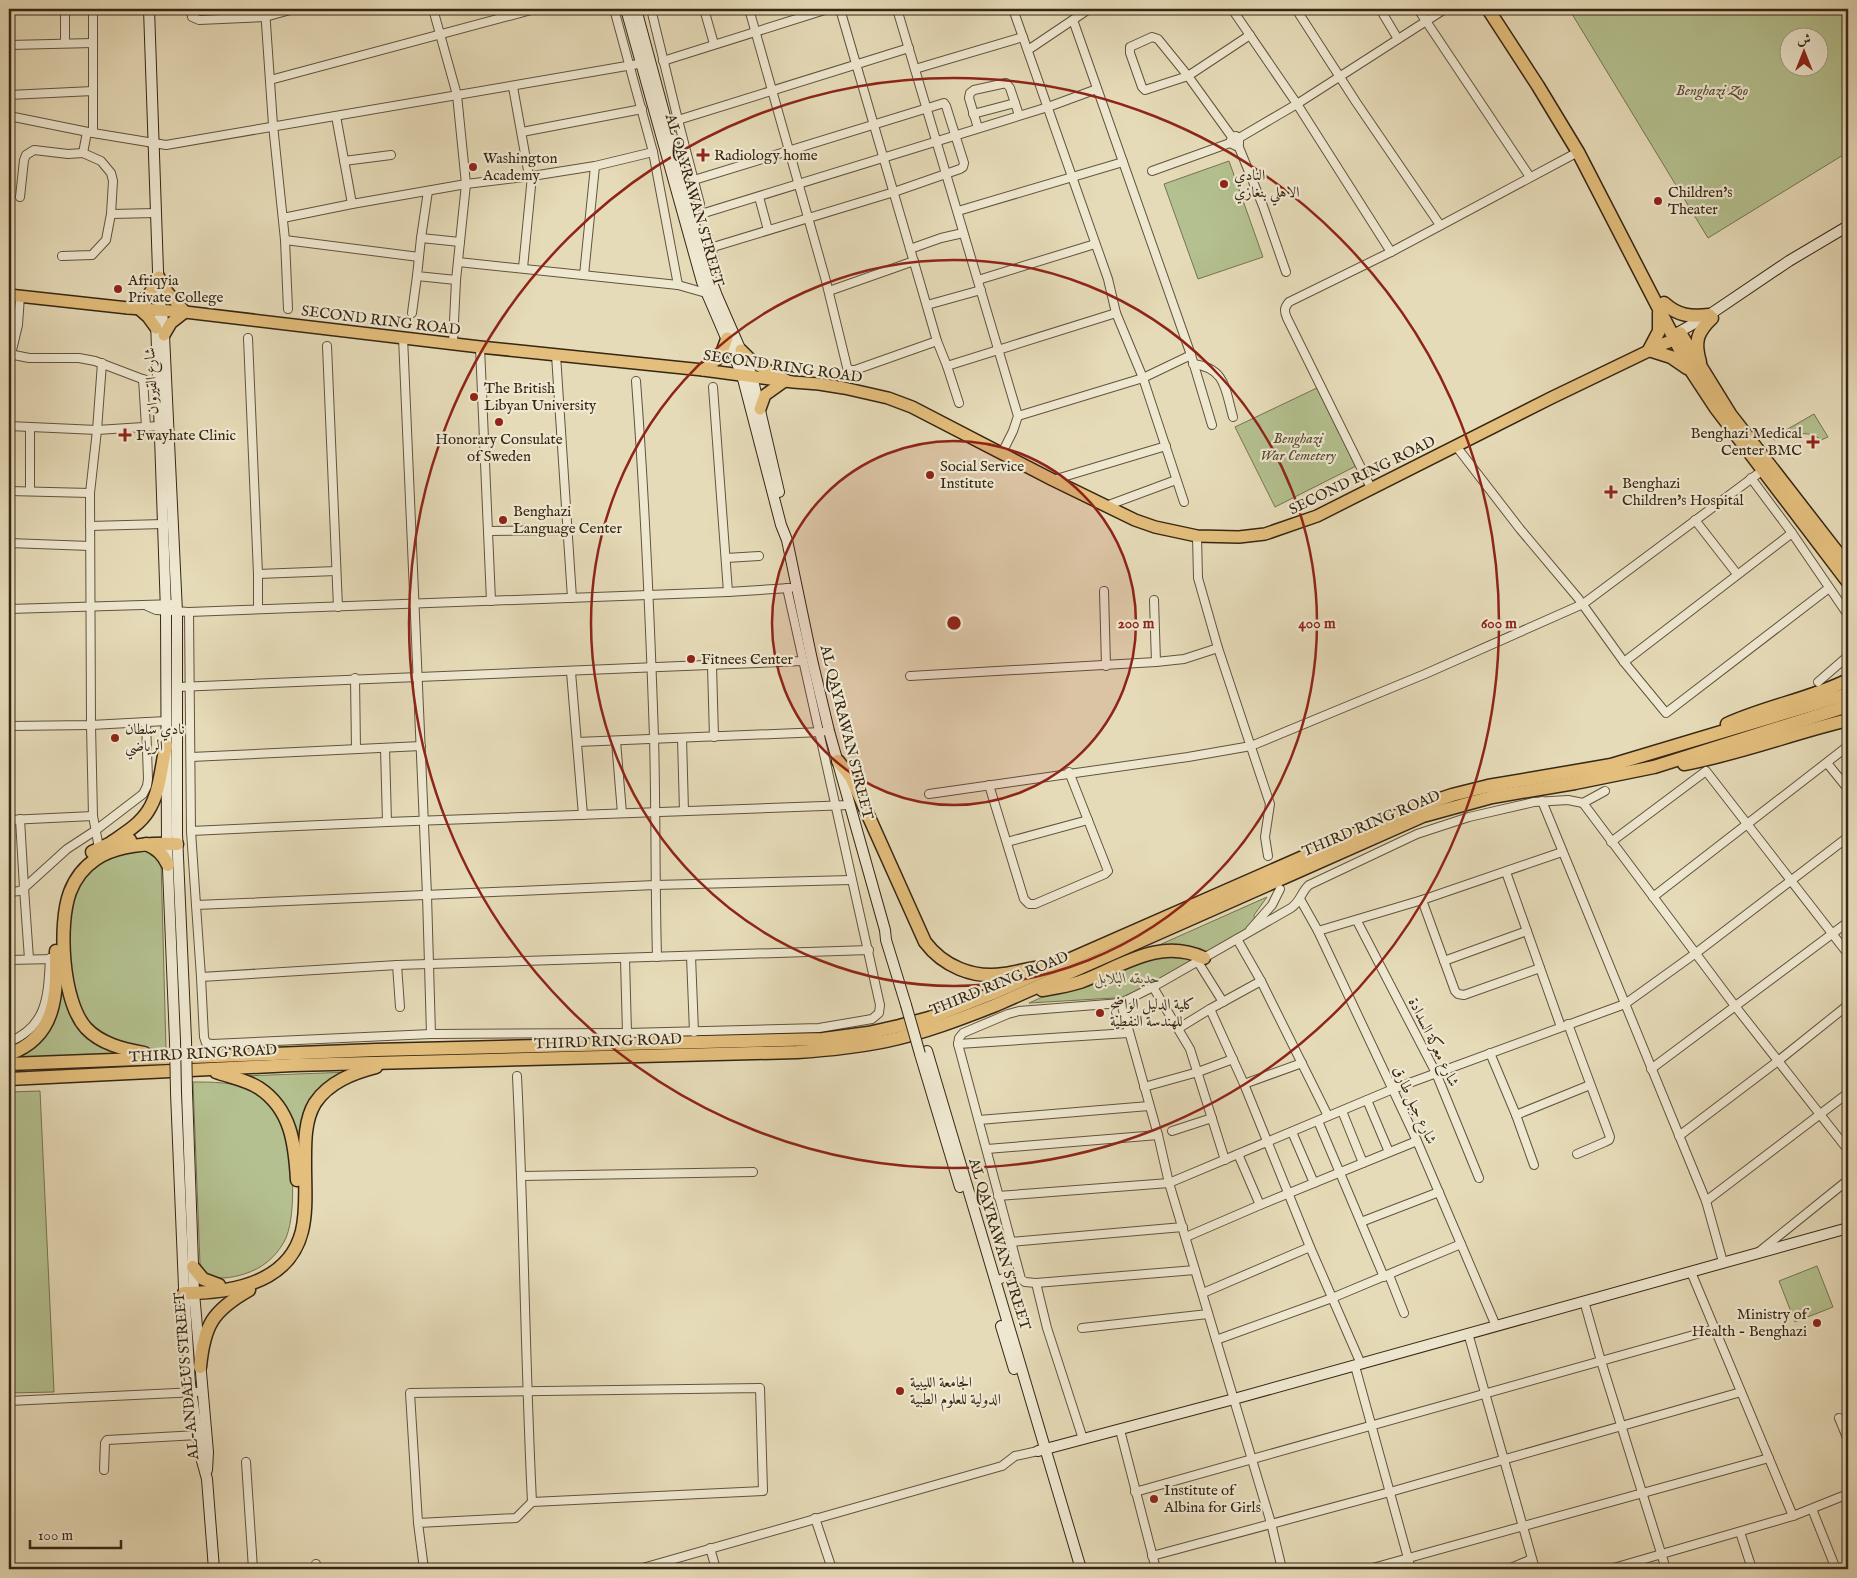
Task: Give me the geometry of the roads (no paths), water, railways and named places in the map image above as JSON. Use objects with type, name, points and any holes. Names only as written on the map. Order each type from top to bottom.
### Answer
[{"type":"highway","points":[[1488,9],[1578,152],[1661,307],[1659,331],[1649,350],[1671,357],[1690,370]]},
{"type":"highway","points":[[1496,9],[1578,141],[1661,307],[1690,370],[1715,407],[1848,582]]},
{"type":"highway","points":[[1661,307],[1688,316],[1711,317]]},
{"type":"highway","points":[[1704,374],[1697,353],[1698,340],[1703,327],[1711,317]]},
{"type":"highway","points":[[1674,338],[1704,374],[1730,414],[1848,566]]},
{"type":"highway","points":[[1691,742],[1736,720],[1848,680]]},
{"type":"highway","points":[[1751,730],[1848,694]]},
{"type":"highway","points":[[1751,730],[1848,706]]},
{"type":"highway","points":[[1654,767],[1715,758],[1848,720]]},
{"type":"highway","name":"THIRD RING ROAD","points":[[9,1064],[376,1050],[823,1039],[868,1033],[929,1018],[991,994],[1419,806],[1488,786],[1611,766],[1691,742],[1751,730]]},
{"type":"highway","name":"THIRD RING ROAD","points":[[9,1079],[394,1062],[823,1050],[886,1041],[933,1028],[996,1005],[1423,816],[1492,796],[1575,783],[1654,767],[1751,730]]},
{"type":"highway","points":[[9,1054],[26,1045],[38,1035],[48,1020],[54,1004],[53,959],[56,922],[62,892],[70,874],[84,858],[138,823],[148,811],[171,749]]},
{"type":"highway","points":[[838,761],[851,777],[924,942],[934,952],[957,968],[986,975],[1002,975],[1035,967],[1054,967]]},
{"type":"highway","points":[[105,845],[172,840]]},
{"type":"highway","points":[[164,1057],[112,1045],[97,1038],[78,1017],[71,1002],[65,969],[66,913],[70,892],[85,868],[106,854],[172,840]]},
{"type":"highway","points":[[146,844],[164,856],[168,865]]},
{"type":"highway","points":[[1029,991],[1080,982],[1154,952],[1179,950],[1190,952],[1201,960]]},
{"type":"highway","points":[[200,1367],[202,1349],[210,1322],[228,1302],[271,1276],[292,1255],[302,1230],[304,1213],[304,1146],[306,1127],[316,1103],[325,1091],[340,1080],[356,1073],[394,1062]]},
{"type":"highway","points":[[189,1290],[253,1277],[267,1270],[286,1249],[295,1222],[296,1171],[294,1147],[288,1122],[276,1102],[258,1088],[209,1069]]},
{"type":"highway","points":[[192,1267],[203,1279],[219,1285]]},
{"type":"highway","points":[[189,1290],[239,1288],[271,1276]]},
{"type":"main road","points":[[149,9],[159,279],[159,426],[163,524],[171,608],[166,721],[171,749],[172,840]]},
{"type":"main road","name":"AL QAYRAWAN STREET","points":[[626,9],[646,63]]},
{"type":"main road","name":"AL QAYRAWAN STREET","points":[[636,9],[646,63],[706,293],[747,375],[760,409],[786,521],[792,588],[824,732],[838,761],[886,930],[886,940],[908,1004],[994,1281],[1073,1569]]},
{"type":"main road","name":"AL QAYRAWAN STREET","points":[[688,219],[711,282],[741,350],[782,525],[788,540]]},
{"type":"main road","points":[[1711,317],[1764,278],[1848,226]]},
{"type":"main road","points":[[1674,338],[1848,232]]},
{"type":"main road","points":[[159,279],[148,296],[134,308],[148,317],[160,332]]},
{"type":"main road","points":[[159,279],[185,312],[160,332]]},
{"type":"main road","name":"SECOND RING ROAD","points":[[14,296],[134,308],[159,307],[185,312],[480,347],[703,370],[844,388],[888,398],[934,417],[1106,506],[1155,527],[1197,536],[1239,537],[1265,534],[1317,516],[1674,338]]},
{"type":"main road","name":"شارع القيروان","points":[[160,332],[171,608],[178,687],[171,749]]},
{"type":"main road","points":[[703,370],[720,357],[727,338]]},
{"type":"main road","points":[[741,350],[754,363],[786,380],[765,396],[760,409]]},
{"type":"main road","name":"AL-ANDALUS STREET","points":[[172,840],[168,865],[176,1093],[189,1290],[191,1393],[206,1479]]},
{"type":"main road","name":"AL-ANDALUS STREET","points":[[172,840],[178,882],[186,1040],[192,1267],[189,1290],[200,1367],[208,1460],[206,1479]]},
{"type":"main road","name":"AL QAYRAWAN STREET","points":[[923,1053],[1041,1450],[1081,1569]]},
{"type":"main road","points":[[1041,1450],[1358,1365],[1848,1228]]},
{"type":"main road","points":[[206,1479],[214,1569]]},
{"type":"street","points":[[65,9],[65,43]]},
{"type":"street","points":[[83,153],[90,133],[93,91],[93,9]]},
{"type":"street","points":[[191,9],[192,17],[199,20],[294,9]]},
{"type":"street","points":[[433,9],[456,95],[466,184],[456,280],[452,343]]},
{"type":"street","points":[[270,80],[535,9]]},
{"type":"street","points":[[614,9],[654,152],[678,285]]},
{"type":"street","points":[[651,9],[700,204]]},
{"type":"street","points":[[704,9],[714,44]]},
{"type":"street","points":[[749,9],[800,184],[807,218],[829,291],[847,366],[850,370],[855,370],[937,342]]},
{"type":"street","points":[[794,9],[797,18]]},
{"type":"street","points":[[663,61],[828,9]]},
{"type":"street","points":[[840,9],[937,342],[959,403]]},
{"type":"street","points":[[897,9],[1018,416],[1002,453]]},
{"type":"street","points":[[1013,9],[1108,280],[1116,313],[1143,378],[1184,502]]},
{"type":"street","points":[[1028,50],[1089,9]]},
{"type":"street","points":[[1232,9],[1297,104],[1391,252]]},
{"type":"street","points":[[1296,9],[1440,225]]},
{"type":"street","points":[[1380,9],[1398,39]]},
{"type":"street","points":[[1418,9],[1530,177]]},
{"type":"street","points":[[1152,171],[1235,141],[1297,104],[1444,9]]},
{"type":"street","points":[[265,13],[273,128],[285,240],[288,309]]},
{"type":"street","points":[[1073,20],[1192,360],[1212,425]]},
{"type":"street","points":[[1250,35],[1188,76],[1148,90],[1144,89],[1130,53],[1130,47],[1152,37],[1157,38],[1188,76],[1235,141],[1263,206],[1286,272]]},
{"type":"street","points":[[915,69],[1023,37]]},
{"type":"street","points":[[9,45],[93,43]]},
{"type":"street","points":[[678,120],[909,48]]},
{"type":"street","points":[[9,116],[166,146],[646,63]]},
{"type":"street","points":[[978,128],[969,98],[970,93],[974,90],[1001,82],[1008,85],[1019,115]]},
{"type":"street","points":[[513,87],[531,176],[523,268]]},
{"type":"street","points":[[688,219],[955,136],[1097,89]]},
{"type":"street","points":[[9,94],[93,91]]},
{"type":"street","points":[[973,114],[1015,102]]},
{"type":"street","points":[[694,180],[941,103],[945,104],[964,165],[960,169],[894,192],[710,248]]},
{"type":"street","points":[[522,132],[642,109]]},
{"type":"street","points":[[336,116],[352,204]]},
{"type":"street","points":[[20,197],[24,160],[30,151],[68,154],[83,153],[101,161],[111,173],[113,181],[111,214],[106,240],[92,255],[62,256]]},
{"type":"street","points":[[283,218],[466,184],[595,166],[654,152]]},
{"type":"street","points":[[1371,488],[1284,311],[1285,306],[1288,302],[1391,252],[1578,152]]},
{"type":"street","points":[[344,161],[391,155]]},
{"type":"street","points":[[958,211],[1123,162]]},
{"type":"street","points":[[584,276],[595,166]]},
{"type":"street","points":[[412,313],[428,191]]},
{"type":"street","points":[[759,196],[768,230]]},
{"type":"street","points":[[111,214],[156,213]]},
{"type":"street","points":[[706,231],[715,262]]},
{"type":"street","points":[[910,249],[941,238],[964,233]]},
{"type":"street","points":[[421,238],[460,242]]},
{"type":"street","points":[[285,240],[419,257]]},
{"type":"street","points":[[978,280],[1095,244]]},
{"type":"street","points":[[829,291],[914,261]]},
{"type":"street","points":[[458,262],[678,285],[706,293]]},
{"type":"street","points":[[417,276],[456,280]]},
{"type":"street","points":[[927,306],[981,290]]},
{"type":"street","points":[[14,296],[18,325],[10,354],[29,358],[80,358],[102,363],[158,385]]},
{"type":"street","points":[[946,366],[1116,313]]},
{"type":"street","points":[[403,337],[424,820],[431,1034]]},
{"type":"street","points":[[248,338],[258,609]]},
{"type":"street","points":[[326,346],[338,607]]},
{"type":"street","points":[[480,347],[491,601]]},
{"type":"street","points":[[556,355],[566,530],[572,598]]},
{"type":"street","points":[[1018,416],[1143,378],[1192,360],[1218,374],[1233,417]]},
{"type":"street","points":[[102,363],[90,493],[91,725],[93,816],[96,830],[105,845]]},
{"type":"street","points":[[143,378],[146,427]]},
{"type":"street","points":[[636,381],[650,594],[657,957]]},
{"type":"street","points":[[713,387],[728,592]]},
{"type":"street","points":[[9,426],[97,430],[159,426]]},
{"type":"street","points":[[30,427],[30,492]]},
{"type":"street","points":[[1053,480],[1166,446]]},
{"type":"street","points":[[1456,446],[1520,529],[1582,604],[1624,662],[1664,712],[1669,712],[1829,588]]},
{"type":"street","points":[[929,794],[1069,772],[1188,757],[1251,746],[1425,674],[1582,604],[1763,470]]},
{"type":"street","points":[[1751,478],[1792,533],[1848,616]]},
{"type":"street","points":[[1106,506],[1176,480]]},
{"type":"street","points":[[9,491],[90,493]]},
{"type":"street","points":[[1695,520],[1737,574]]},
{"type":"street","points":[[90,526],[163,524]]},
{"type":"street","points":[[488,531],[566,530]]},
{"type":"street","points":[[1624,662],[1792,533]]},
{"type":"street","points":[[1197,536],[1198,578],[1218,648],[1270,804],[1266,837],[1268,856]]},
{"type":"street","points":[[9,543],[90,546]]},
{"type":"street","points":[[726,558],[759,556]]},
{"type":"street","points":[[258,574],[336,571]]},
{"type":"street","points":[[9,609],[147,606],[190,612],[792,588],[803,661],[824,732],[851,880],[869,950],[880,1005],[879,1013],[872,1019],[819,1028],[694,1032],[431,1034],[208,1044],[204,1037],[191,831],[190,612]]},
{"type":"street","points":[[1104,590],[1106,666]]},
{"type":"street","points":[[1154,600],[1156,662]]},
{"type":"street","points":[[910,676],[1156,662],[1184,659],[1218,648]]},
{"type":"street","points":[[1818,682],[1848,656]]},
{"type":"street","points":[[178,687],[354,678],[571,672],[803,661]]},
{"type":"street","points":[[712,666],[714,736]]},
{"type":"street","points":[[571,672],[583,815]]},
{"type":"street","points":[[354,678],[356,749]]},
{"type":"street","points":[[9,726],[91,725],[166,721]]},
{"type":"street","points":[[9,892],[20,891],[67,849],[144,794],[147,786],[146,722]]},
{"type":"street","points":[[577,742],[824,732]]},
{"type":"street","points":[[682,738],[684,811]]},
{"type":"street","points":[[616,741],[622,813]]},
{"type":"street","points":[[191,757],[421,746]]},
{"type":"street","points":[[1654,897],[1848,746]]},
{"type":"street","points":[[385,748],[387,822]]},
{"type":"street","points":[[1827,763],[1848,789]]},
{"type":"street","points":[[1611,842],[1706,771],[1848,954]]},
{"type":"street","points":[[988,785],[1024,899],[1029,904],[1035,904],[1108,871],[1069,772]]},
{"type":"street","points":[[1195,1270],[1036,1283],[1023,1281],[1018,1273],[958,1044],[959,1038],[963,1033],[1008,1014],[1020,1011],[1121,1004],[1292,908],[1300,899],[1305,888],[1312,883],[1417,834],[1469,817],[1542,801],[1568,800],[1583,803],[1605,791]]},
{"type":"street","points":[[1542,801],[1706,1201],[1723,1262]]},
{"type":"street","points":[[1583,803],[1778,1061],[1848,1150]]},
{"type":"street","points":[[191,831],[424,820],[850,805]]},
{"type":"street","points":[[9,820],[93,816]]},
{"type":"street","points":[[20,819],[29,959]]},
{"type":"street","points":[[1007,842],[1088,820]]},
{"type":"street","points":[[998,1196],[1169,1183],[1393,1089],[1625,1004],[1696,953],[1848,837]]},
{"type":"street","points":[[1318,932],[1422,900],[1562,852]]},
{"type":"street","points":[[1506,872],[1540,968],[1610,1137],[1609,1140],[1576,1154]]},
{"type":"street","points":[[196,905],[655,885],[851,880]]},
{"type":"street","points":[[178,882],[194,881]]},
{"type":"street","points":[[1248,933],[1272,905],[1280,889]]},
{"type":"street","name":"شارع جبل طارق","points":[[1300,899],[1318,932],[1376,1058],[1393,1089],[1417,1141],[1496,1326]]},
{"type":"street","points":[[1422,900],[1455,991],[1458,994],[1464,995],[1540,968]]},
{"type":"street","name":"شارع معركة السدادة","points":[[1357,921],[1436,1073],[1479,1178]]},
{"type":"street","points":[[1651,1070],[1848,922]]},
{"type":"street","points":[[1444,961],[1527,931]]},
{"type":"street","points":[[1237,939],[1261,981],[1328,1116]]},
{"type":"street","points":[[201,977],[397,965],[869,950]]},
{"type":"street","points":[[691,956],[694,1032]]},
{"type":"street","points":[[625,958],[627,1033]]},
{"type":"street","points":[[9,960],[53,959],[48,996],[38,1020],[27,1032],[9,1042]]},
{"type":"street","points":[[1201,960],[1223,1002]]},
{"type":"street","points":[[397,965],[400,1007]]},
{"type":"street","points":[[1179,1028],[1261,981]]},
{"type":"street","points":[[1153,987],[1190,1049],[1225,1160]]},
{"type":"street","points":[[1121,1004],[1158,1135],[1169,1183],[1271,1523],[1282,1569]]},
{"type":"street","points":[[1679,1136],[1848,1005]]},
{"type":"street","points":[[1210,1009],[1244,1084],[1358,1365],[1372,1425],[1411,1569]]},
{"type":"street","points":[[958,1044],[1128,1033]]},
{"type":"street","points":[[1490,1054],[1516,1114],[1534,1165]]},
{"type":"street","points":[[1144,1087],[1198,1072],[1233,1059]]},
{"type":"street","points":[[1244,1084],[1302,1064]]},
{"type":"street","points":[[517,1076],[522,1176],[526,1392],[532,1502]]},
{"type":"street","points":[[1516,1114],[1590,1085]]},
{"type":"street","points":[[1706,1201],[1848,1093]]},
{"type":"street","points":[[1367,1100],[1389,1152]]},
{"type":"street","points":[[979,1120],[1149,1106]]},
{"type":"street","points":[[1342,1111],[1363,1163]]},
{"type":"street","points":[[1172,1131],[1212,1118]]},
{"type":"street","points":[[1318,1121],[1361,1222],[1404,1314]]},
{"type":"street","points":[[1292,1132],[1314,1183]]},
{"type":"street","points":[[987,1149],[1158,1135]]},
{"type":"street","points":[[1186,1237],[1260,1204],[1289,1194],[1417,1141]]},
{"type":"street","points":[[1238,1154],[1260,1204]]},
{"type":"street","points":[[522,1176],[753,1172]]},
{"type":"street","points":[[1759,1252],[1848,1180]]},
{"type":"street","points":[[1361,1222],[1439,1192]]},
{"type":"street","points":[[1011,1242],[1183,1227]]},
{"type":"street","points":[[1216,1340],[1332,1298],[1461,1244]]},
{"type":"street","points":[[1202,1293],[1310,1247]]},
{"type":"street","points":[[1691,1272],[1793,1516]]},
{"type":"street","points":[[994,1281],[1018,1273]]},
{"type":"street","points":[[1036,1283],[1047,1328],[1083,1439]]},
{"type":"street","points":[[1584,1301],[1666,1569]]},
{"type":"street","points":[[1082,1328],[1208,1314]]},
{"type":"street","points":[[1135,1492],[1714,1330]]},
{"type":"street","points":[[1468,1333],[1535,1569]]},
{"type":"street","points":[[418,1523],[516,1518],[532,1502],[763,1491],[760,1388],[410,1393],[418,1523],[424,1569]]},
{"type":"street","points":[[9,1401],[202,1392]]},
{"type":"street","points":[[1152,1556],[1390,1492],[1741,1392]]},
{"type":"street","points":[[1839,1418],[1848,1440]]},
{"type":"street","points":[[1120,1430],[1156,1569]]},
{"type":"street","points":[[104,1470],[105,1443],[107,1440],[198,1436]]},
{"type":"street","points":[[638,1569],[1002,1466],[1015,1456],[1041,1450]]},
{"type":"street","points":[[1369,1569],[1769,1458]]},
{"type":"street","points":[[246,1462],[253,1569]]},
{"type":"street","points":[[1610,1569],[1793,1516],[1848,1494]]},
{"type":"street","points":[[1812,1509],[1836,1569]]},
{"type":"street","points":[[815,1518],[832,1569]]},
{"type":"street","points":[[1740,1532],[1752,1569]]},
{"type":"street","points":[[710,1548],[716,1569]]},
{"type":"street","points":[[1508,1569],[1532,1559]]},
{"type":"place","name":"Radiology home","points":[[703,155]]},
{"type":"place","name":"Washington Academy","points":[[473,167]]},
{"type":"place","name":"النادي الاهلي بنغازي","points":[[1224,184]]},
{"type":"place","name":"Children's Theater","points":[[1658,201]]},
{"type":"place","name":"Afriqyia Private College","points":[[118,289]]},
{"type":"place","name":"The British Libyan University","points":[[474,397]]},
{"type":"place","name":"Honorary Consulate of Sweden","points":[[499,422]]},
{"type":"place","name":"Fwayhate Clinic","points":[[125,435]]},
{"type":"place","name":"Benghazi Medical Center BMC","points":[[1813,442]]},
{"type":"place","name":"Social Service Institute","points":[[930,475]]},
{"type":"place","name":"Benghazi Children's Hospital","points":[[1611,492]]},
{"type":"place","name":"Benghazi Language Center","points":[[503,520]]},
{"type":"place","name":"Fitnees Center","points":[[691,659]]},
{"type":"place","name":"نادي سلطان الرياضي","points":[[115,738]]},
{"type":"place","name":"كلية الدليل الواضح للهندسة النفطية","points":[[1100,1013]]},
{"type":"place","name":"Ministry of Health - Benghazi","points":[[1817,1323]]},
{"type":"place","name":"الجامعة الليبية الدولية للعلوم الطبية","points":[[900,1391]]},
{"type":"place","name":"Institute of Albina for Girls","points":[[1154,1499]]},
{"type":"park label","name":"Benghazi Zoo","points":[[1712,90]]},
{"type":"park label","name":"Benghazi War Cemetery","points":[[1298,446]]},
{"type":"park label","name":"حديقه البلابل","points":[[1127,978]]}]
